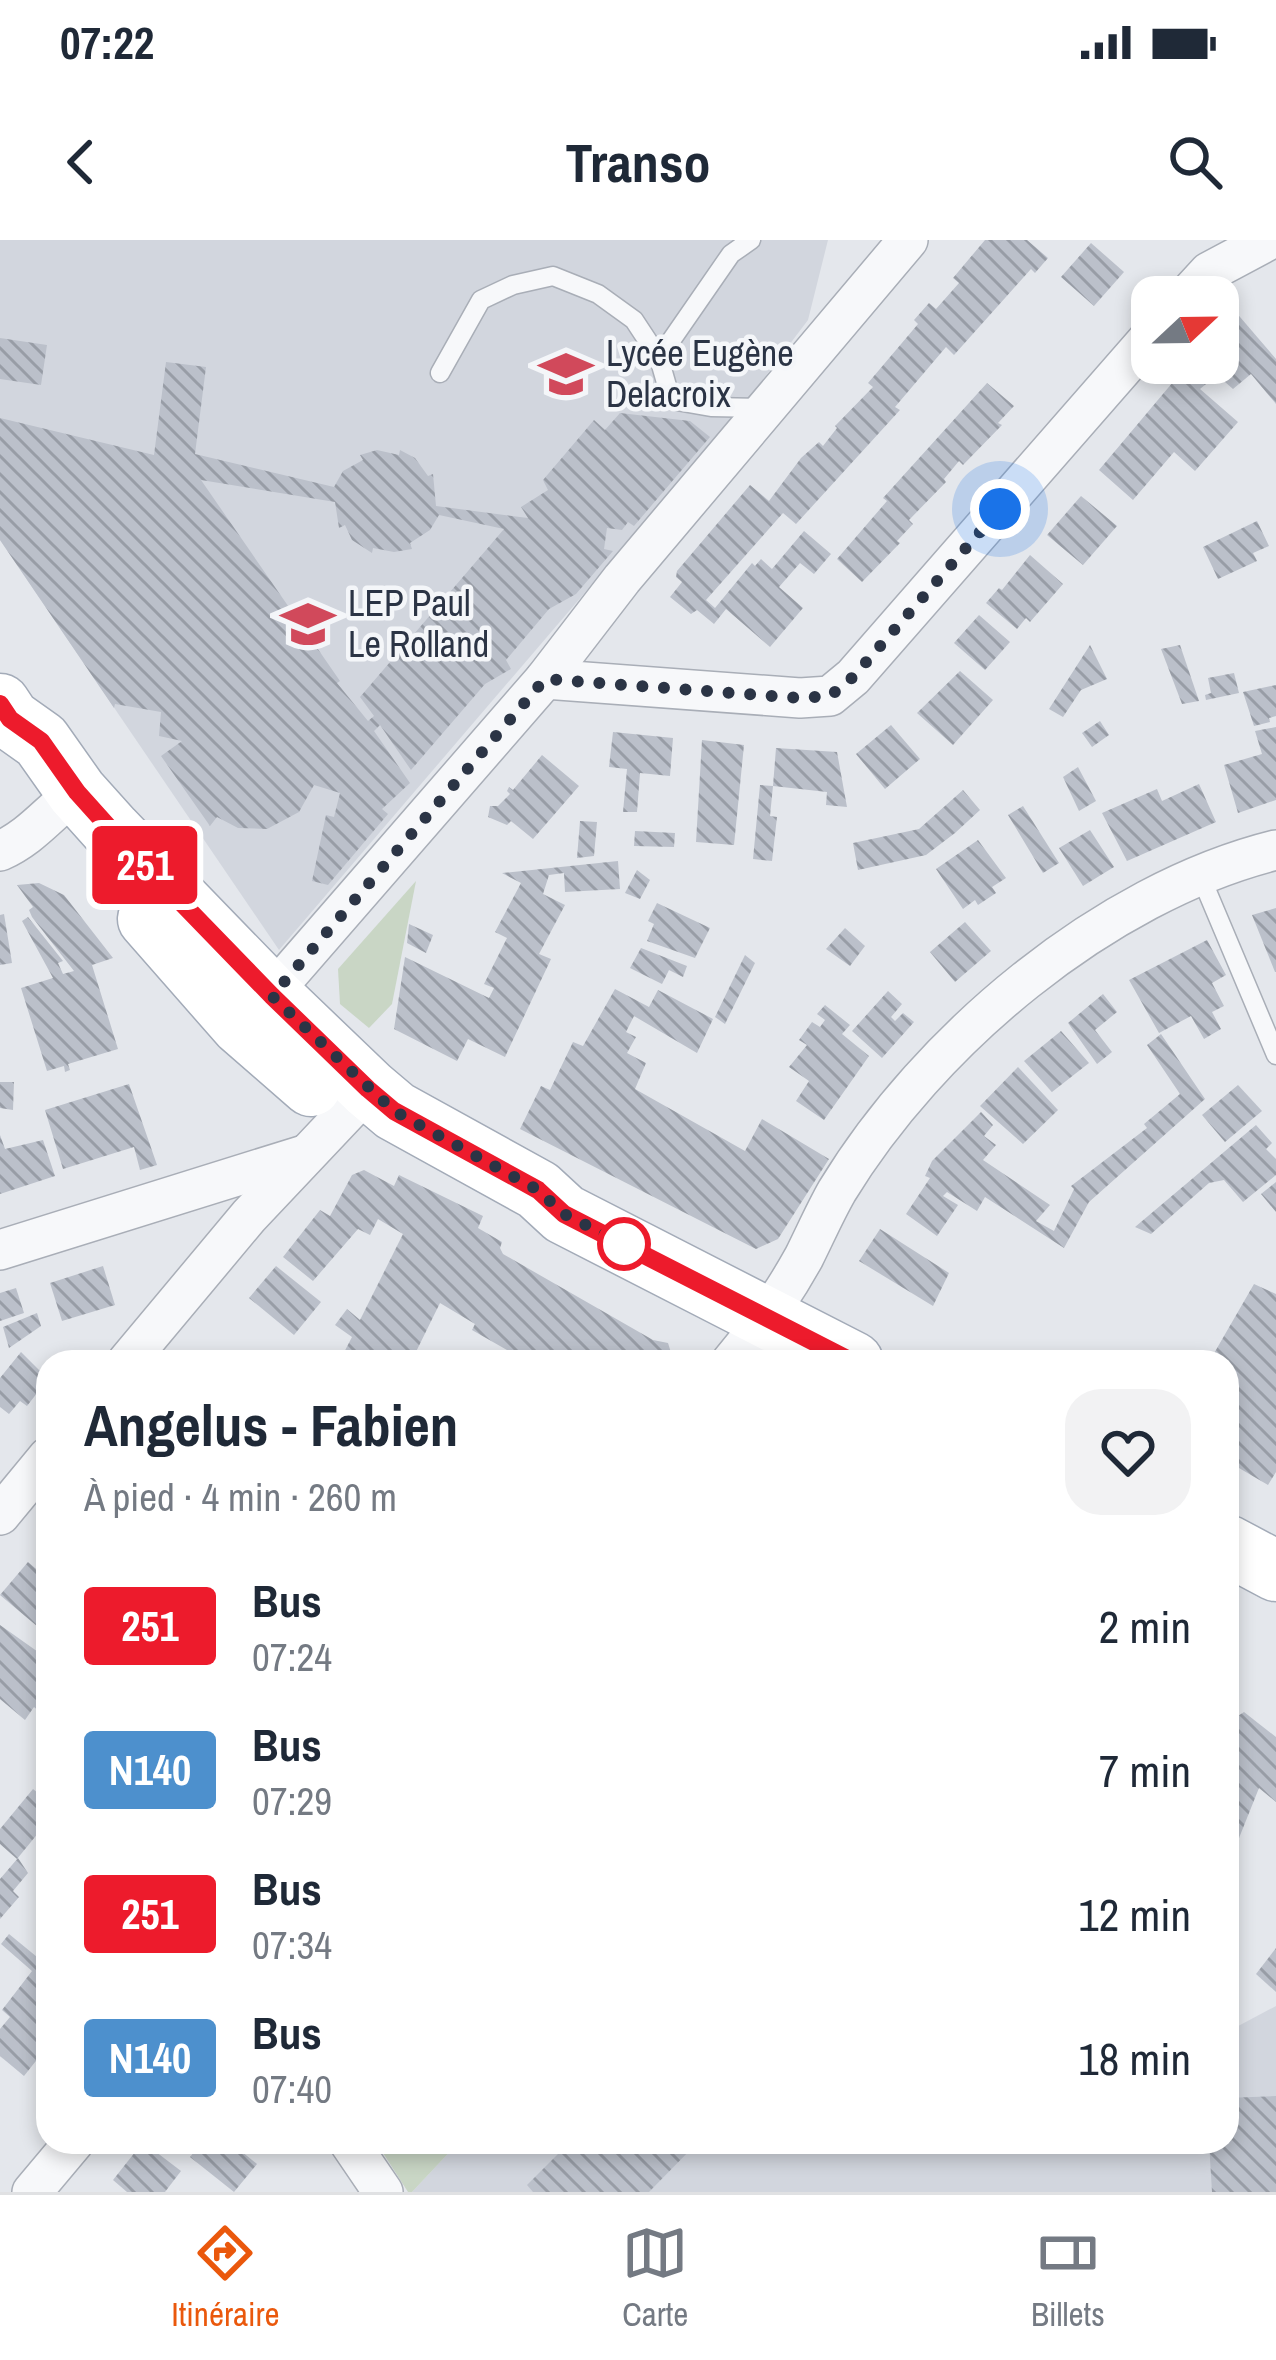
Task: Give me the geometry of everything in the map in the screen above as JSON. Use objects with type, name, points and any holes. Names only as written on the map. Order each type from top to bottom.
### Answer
[{"type":"main road","points":[[6,723],[41,741],[67,800],[339,1120],[394,1111],[538,1190],[564,1214],[749,1341],[794,1350]]},
{"type":"street","points":[[238,1002],[545,679],[622,579],[908,240]]},
{"type":"street","points":[[1205,276],[1268,240]]},
{"type":"street","points":[[545,679],[800,698],[830,696],[853,677],[1131,359]]},
{"type":"street","points":[[0,851],[27,838],[67,800]]},
{"type":"street","points":[[749,1341],[836,1192],[920,1079],[1010,994],[1084,939],[1201,877],[1276,850]]},
{"type":"street","points":[[0,1250],[339,1120]]},
{"type":"street","points":[[138,1350],[339,1120]]},
{"type":"street","points":[[0,1515],[36,1472]]},
{"type":"street","points":[[32,2192],[64,2154]]},
{"type":"lane","points":[[659,358],[731,254],[751,240]]},
{"type":"lane","points":[[440,373],[482,300],[513,285],[554,276],[598,294],[634,320],[659,358],[671,400],[711,407],[766,408]]},
{"type":"lane","points":[[1201,877],[1276,1055]]},
{"type":"shaded area","name":"LEP Paul Le Rolland","points":[[0,240],[828,240],[808,320],[730,423],[279,950],[0,540]]},
{"type":"shaded area","points":[[1276,2006],[1276,2192],[412,2192],[448,2154],[1239,2154],[1239,2026]]},
{"type":"green space","points":[[416,881],[392,1004],[369,1028],[340,1004],[338,969]]},
{"type":"green space","points":[[384,2154],[448,2154],[412,2192]]},
{"type":"building","points":[[985,240],[1027,240],[1048,258],[1035,273],[1031,269],[954,355],[946,347],[895,407],[900,410],[796,524],[783,513],[706,600],[715,608],[752,563],[755,566],[761,559],[772,569],[804,531],[831,554],[814,574],[800,563],[779,587],[803,608],[770,647],[726,609],[714,624],[670,597],[682,582],[677,571],[750,485],[769,501],[801,458],[819,442],[823,446],[835,426],[873,387],[868,383],[918,324],[914,320],[929,303],[936,309],[959,283],[953,278]]},
{"type":"building","points":[[1091,243],[1124,272],[1094,306],[1061,277]]},
{"type":"building","points":[[1239,316],[1276,359],[1276,404],[1251,374],[1239,384]]},
{"type":"building","points":[[0,338],[47,345],[41,385],[0,379]]},
{"type":"building","points":[[166,362],[206,367],[195,454],[334,487],[343,471],[363,460],[360,455],[377,450],[399,455],[400,450],[415,458],[428,476],[433,474],[436,506],[528,518],[521,507],[548,490],[543,480],[594,420],[605,430],[620,413],[690,421],[710,437],[634,526],[628,522],[622,530],[607,528],[604,549],[613,551],[576,594],[549,609],[506,660],[511,669],[485,684],[411,770],[380,725],[374,731],[410,783],[382,809],[388,814],[328,885],[312,881],[326,815],[334,817],[340,793],[314,785],[299,812],[267,829],[238,828],[217,817],[210,826],[161,756],[182,741],[159,736],[161,712],[115,704],[114,708],[0,540],[0,418],[154,455]],"holes":[[[201,480],[335,502],[339,528],[345,525],[352,540],[372,553],[373,548],[412,549],[410,543],[430,530],[439,515],[504,529],[360,697],[374,716],[368,721],[337,683],[340,681]]]},
{"type":"building","points":[[987,383],[1014,406],[963,465],[959,461],[946,482],[909,520],[913,524],[897,541],[900,543],[862,582],[837,559],[887,501],[883,498]]},
{"type":"building","points":[[1171,384],[1206,384],[1200,389],[1238,422],[1195,471],[1174,452],[1133,500],[1099,470]]},
{"type":"building","points":[[1081,496],[1117,526],[1083,565],[1047,535]]},
{"type":"building","points":[[1257,521],[1269,546],[1253,553],[1257,561],[1218,579],[1203,547]]},
{"type":"building","points":[[1030,555],[1063,584],[1030,622],[1026,618],[1017,629],[986,603]]},
{"type":"building","points":[[979,615],[1010,642],[985,670],[954,643]]},
{"type":"building","points":[[1090,645],[1107,679],[1081,690],[1063,717],[1049,709]]},
{"type":"building","points":[[1180,645],[1199,701],[1182,704],[1161,649]]},
{"type":"building","points":[[960,671],[993,700],[953,745],[917,713]]},
{"type":"building","points":[[1234,673],[1239,693],[1206,700],[1205,695],[1211,693],[1208,678]]},
{"type":"building","points":[[1276,685],[1276,716],[1254,726],[1243,692]]},
{"type":"building","points":[[1100,721],[1109,735],[1092,747],[1082,733]]},
{"type":"building","points":[[891,725],[920,759],[885,789],[856,754]]},
{"type":"building","points":[[1276,727],[1276,800],[1238,813],[1224,765],[1262,754],[1255,731]]},
{"type":"building","points":[[613,732],[673,738],[670,776],[640,773],[637,812],[623,812],[627,769],[609,767]]},
{"type":"building","points":[[702,740],[744,745],[734,845],[696,842]]},
{"type":"building","points":[[776,748],[837,752],[847,807],[826,805],[827,792],[773,786]]},
{"type":"building","points":[[542,755],[579,786],[533,839],[511,821],[507,825],[488,817],[490,806],[498,806],[510,794],[509,787],[513,790]]},
{"type":"building","points":[[1078,767],[1096,801],[1079,811],[1063,777]]},
{"type":"building","points":[[1199,784],[1216,822],[1127,861],[1102,813],[1157,789],[1162,801]]},
{"type":"building","points":[[760,785],[773,786],[770,816],[777,817],[772,861],[753,859]]},
{"type":"building","points":[[963,790],[980,810],[955,833],[926,855],[858,870],[853,843],[919,829]]},
{"type":"building","points":[[1023,806],[1059,863],[1043,873],[1008,815]]},
{"type":"building","points":[[580,821],[597,822],[594,856],[577,858]]},
{"type":"building","points":[[1090,830],[1114,867],[1083,886],[1059,848]]},
{"type":"building","points":[[635,831],[675,833],[674,847],[634,846]]},
{"type":"building","points":[[978,840],[1006,878],[992,887],[996,893],[963,909],[936,869]]},
{"type":"building","points":[[618,861],[620,889],[565,892],[564,873],[549,875],[543,894],[565,905],[539,954],[551,959],[505,1057],[468,1039],[457,1061],[394,1029],[405,957],[489,998],[494,988],[484,984],[507,938],[495,932],[521,883],[502,873]]},
{"type":"building","points":[[637,870],[650,880],[640,899],[625,893]]},
{"type":"building","points":[[39,883],[64,895],[113,958],[92,965],[118,1049],[68,1064],[70,1070],[65,1072],[64,1066],[47,1071],[21,988],[53,978],[22,921],[28,917],[63,961],[58,963],[63,974],[74,971],[32,917],[29,910],[33,907],[17,885]]},
{"type":"building","points":[[657,903],[710,928],[695,958],[647,941],[654,924],[648,921]]},
{"type":"building","points":[[1276,908],[1276,972],[1275,972],[1252,915]]},
{"type":"building","points":[[4,914],[12,963],[0,965],[0,915]]},
{"type":"building","points":[[965,922],[991,951],[955,982],[930,952]]},
{"type":"building","points":[[409,924],[433,935],[426,953],[407,943]]},
{"type":"building","points":[[845,928],[865,946],[850,966],[826,949]]},
{"type":"building","points":[[1207,940],[1226,975],[1212,983],[1224,1006],[1212,1012],[1221,1029],[1204,1039],[1191,1016],[1159,1033],[1129,980]]},
{"type":"building","points":[[641,948],[687,966],[683,977],[669,970],[662,984],[630,968]]},
{"type":"building","points":[[745,955],[755,963],[725,1024],[715,1017]]},
{"type":"building","points":[[615,989],[649,1007],[658,990],[713,1019],[697,1053],[634,1016],[626,1032],[636,1037],[627,1053],[646,1063],[635,1089],[745,1151],[762,1119],[829,1159],[778,1239],[756,1249],[520,1129],[541,1086],[550,1090],[573,1042],[583,1046]]},
{"type":"building","points":[[888,991],[902,1004],[891,1017],[895,1021],[903,1013],[914,1022],[882,1058],[852,1031]]},
{"type":"building","points":[[1103,994],[1117,1012],[1095,1030],[1112,1052],[1097,1064],[1068,1023]]},
{"type":"building","points":[[825,1005],[850,1025],[842,1034],[869,1056],[824,1120],[796,1101],[809,1081],[789,1067],[807,1045],[799,1040],[812,1022],[820,1027],[825,1020],[817,1014]]},
{"type":"building","points":[[1061,1031],[1089,1063],[1052,1092],[1024,1061]]},
{"type":"building","points":[[1161,1034],[1205,1099],[1089,1202],[1064,1248],[985,1197],[977,1211],[947,1192],[943,1196],[958,1205],[937,1236],[906,1214],[930,1178],[925,1176],[932,1161],[981,1112],[993,1125],[984,1136],[996,1145],[983,1160],[1050,1205],[1036,1221],[1054,1231],[1074,1189],[1071,1186],[1147,1128],[1144,1124],[1180,1094],[1147,1045]]},
{"type":"building","points":[[1018,1067],[1058,1110],[1023,1144],[980,1106]]},
{"type":"building","points":[[0,1082],[14,1082],[13,1110],[0,1108]]},
{"type":"building","points":[[129,1084],[157,1165],[140,1170],[134,1147],[63,1169],[45,1110]]},
{"type":"building","points":[[1238,1085],[1262,1111],[1225,1142],[1202,1115]]},
{"type":"building","points":[[1256,1125],[1272,1143],[1266,1149],[1276,1159],[1276,1175],[1243,1202],[1224,1180],[1209,1183],[1151,1234],[1135,1227]]},
{"type":"building","points":[[0,1135],[5,1149],[43,1140],[55,1176],[0,1194]]},
{"type":"building","points":[[364,1170],[394,1186],[399,1175],[483,1216],[478,1228],[502,1242],[503,1254],[653,1340],[668,1343],[670,1350],[507,1350],[472,1330],[475,1324],[440,1303],[417,1350],[345,1350],[352,1337],[335,1325],[347,1309],[360,1320],[403,1234],[378,1219],[370,1235],[358,1229],[313,1281],[283,1257],[320,1210],[330,1216],[352,1175]]},
{"type":"building","points":[[1276,1182],[1276,1212],[1261,1194]]},
{"type":"building","points":[[880,1229],[949,1273],[933,1306],[859,1261]]},
{"type":"building","points":[[103,1266],[115,1305],[62,1321],[50,1283]]},
{"type":"building","points":[[276,1266],[321,1302],[294,1335],[249,1298]]},
{"type":"building","points":[[1254,1284],[1276,1294],[1276,1472],[1268,1485],[1239,1468],[1239,1350],[1216,1350]]},
{"type":"building","points":[[16,1288],[24,1313],[0,1321],[0,1293]]},
{"type":"building","points":[[37,1313],[41,1326],[9,1348],[3,1327]]},
{"type":"building","points":[[21,1352],[36,1367],[36,1394],[27,1406],[20,1401],[9,1414],[0,1407],[0,1378]]},
{"type":"building","points":[[28,1562],[36,1569],[36,1625],[0,1595]]},
{"type":"building","points":[[0,1625],[36,1650],[36,1709],[25,1720],[0,1699]]},
{"type":"building","points":[[1244,1712],[1276,1737],[1276,1802],[1259,1788],[1239,1838],[1239,1715]]},
{"type":"building","points":[[33,1789],[36,1791],[36,1836],[17,1859],[0,1844],[0,1829]]},
{"type":"building","points":[[18,1858],[28,1873],[13,1891],[19,1897],[0,1919],[0,1879]]},
{"type":"building","points":[[9,1934],[36,1956],[36,2061],[24,2076],[0,2056],[0,2029],[10,2017],[2,2010],[32,1971],[1,1944]]},
{"type":"building","points":[[1276,1948],[1276,1992],[1256,1974]]},
{"type":"building","points":[[1276,2096],[1276,2192],[1212,2192],[1210,2154],[1239,2154],[1239,2098]]},
{"type":"building","points":[[134,2154],[159,2154],[181,2171],[165,2192],[127,2192],[113,2180]]},
{"type":"building","points":[[245,2154],[257,2164],[234,2192],[190,2157]]},
{"type":"building","points":[[558,2154],[686,2154],[649,2192],[533,2192],[527,2185]]},
{"type":"bus line","name":"251","points":[[0,704],[10,719],[41,741],[112,831],[272,996],[394,1111],[538,1190],[564,1214],[828,1350]]},
{"type":"place","name":"Lycée Eugène Delacroix","points":[[566,374]]},
{"type":"place","name":"LEP Paul Le Rolland","points":[[308,624]]},
{"type":"route","points":[[624,1244],[564,1214],[538,1190],[394,1111],[272,996],[545,679],[800,698],[830,696],[853,677],[1000,509]]}]
